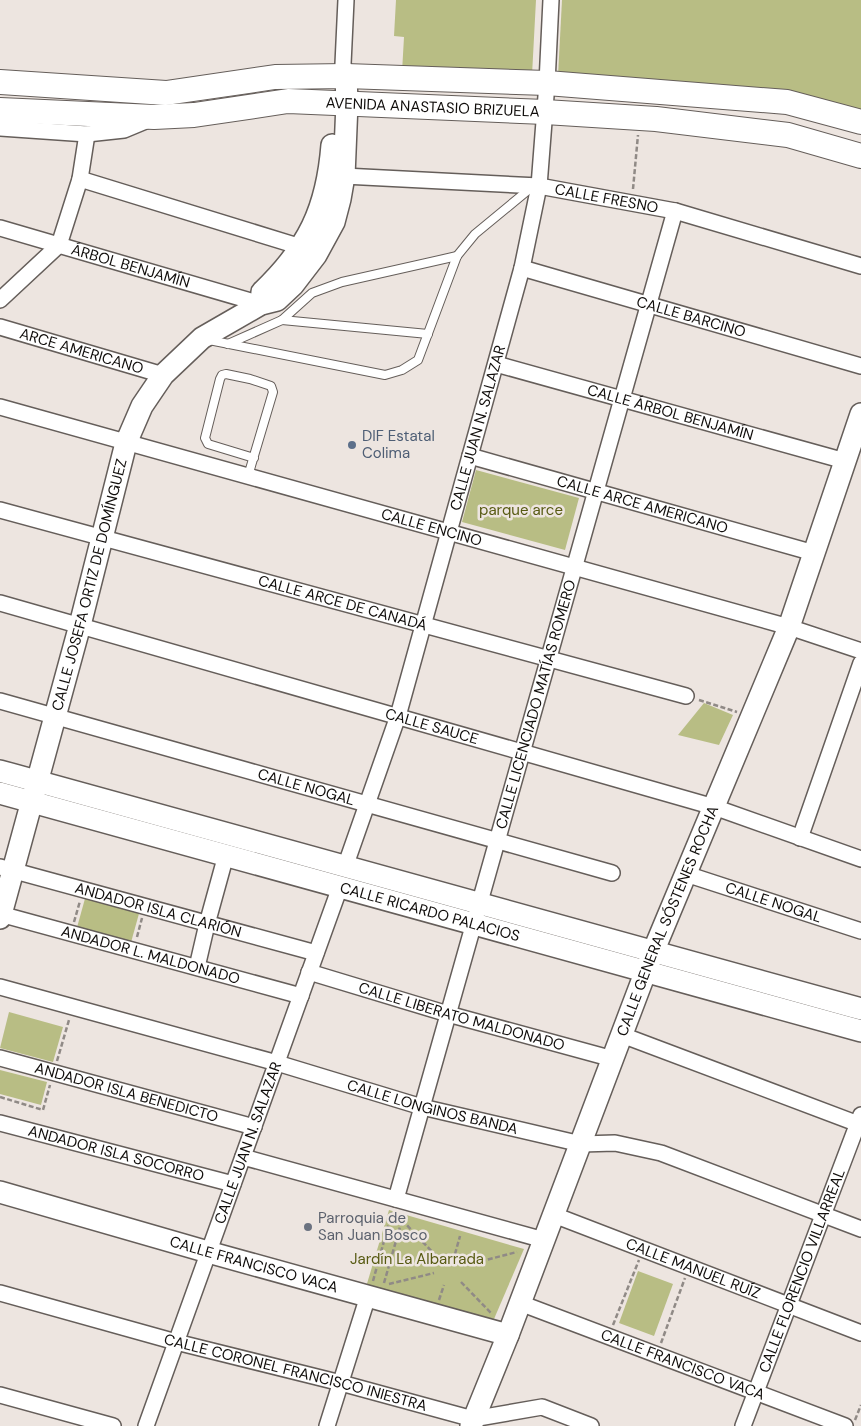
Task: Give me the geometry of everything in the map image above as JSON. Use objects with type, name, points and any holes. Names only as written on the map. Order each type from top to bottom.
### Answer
[{"type":"main road","name":"AVENIDA ANASTASIO BRIZUELA","points":[[0,82],[166,93],[275,77],[341,72],[547,83],[787,102],[861,122]]},
{"type":"main road","name":"AVENIDA ANASTASIO BRIZUELA","points":[[0,110],[154,117],[194,115],[288,101],[545,112],[639,118],[788,135],[861,156]]},
{"type":"street","points":[[341,72],[346,0]]},
{"type":"street","name":"CALLE JUAN N. SALAZAR","points":[[146,1426],[343,877],[398,716],[424,625],[522,268],[536,186],[545,112],[551,0]]},
{"type":"street","name":"CALLE JOSEFA ORTIZ DE DOMÍNGUEZ","points":[[0,916],[7,869],[36,792],[126,443],[142,406],[163,375],[202,338],[261,304],[277,300],[293,284],[316,255],[334,222],[344,176],[341,72]]},
{"type":"street","name":"CALLE JOSEFA ORTIZ DE DOMÍNGUEZ","points":[[261,304],[262,292],[281,274],[301,247],[316,220],[330,169],[341,103]]},
{"type":"street","points":[[0,128],[87,134],[124,130],[154,117]]},
{"type":"street","points":[[0,300],[59,245],[80,179],[87,134]]},
{"type":"street","name":"CALLE FRESNO","points":[[344,176],[536,186],[676,211],[861,266]]},
{"type":"street","points":[[80,179],[301,247]]},
{"type":"street","name":"CALLE LICENCIADO MATÍAS ROMERO","points":[[396,1198],[676,211]]},
{"type":"street","name":"ÁRBOL BENJAMÍN","points":[[0,228],[261,304]]},
{"type":"street","name":"CALLE BARCINO","points":[[522,268],[861,366]]},
{"type":"street","name":"ARCE AMERICANO","points":[[0,327],[163,375]]},
{"type":"street","name":"CALLE ÁRBOL BENJAMÍN","points":[[496,364],[845,461]]},
{"type":"street","name":"CALLE ENCINO","points":[[0,408],[789,627],[861,651]]},
{"type":"street","name":"CALLE GENERAL SÓSTENES ROCHA","points":[[472,1422],[508,1335],[650,962],[789,627],[861,414]]},
{"type":"street","name":"CALLE ARCE AMERICANO","points":[[470,456],[814,553]]},
{"type":"street","name":"CALLE ARCE DE CANADÁ","points":[[0,510],[686,696]]},
{"type":"street","name":"CALLE SAUCE","points":[[0,603],[714,807],[861,859]]},
{"type":"street","points":[[800,838],[861,663]]},
{"type":"street","name":"CALLE NOGAL","points":[[0,701],[612,873]]},
{"type":"street","name":"CALLE RICARDO PALACIOS","points":[[0,771],[36,792],[226,855],[343,877]]},
{"type":"street","name":"CALLE RICARDO PALACIOS","points":[[0,793],[36,792],[650,962],[861,1031]]},
{"type":"street","points":[[196,967],[226,855]]},
{"type":"street","name":"ANDADOR ISLA CLARIÓN","points":[[7,869],[316,953]]},
{"type":"street","name":"CALLE NOGAL","points":[[686,874],[861,931]]},
{"type":"street","name":"ANDADOR L. MALDONADO","points":[[0,916],[70,933],[301,996]]},
{"type":"street","name":"CALLE RICARDO PALACIOS","points":[[650,962],[861,1009]]},
{"type":"street","name":"CALLE LIBERATO MALDONADO","points":[[310,972],[448,1014],[613,1060]]},
{"type":"street","name":"CALLE LONGINOS BANDA","points":[[0,987],[277,1063],[422,1107],[580,1144],[615,1143],[661,1153],[861,1229]]},
{"type":"street","points":[[622,1035],[860,1121]]},
{"type":"street","name":"ANDADOR ISLA BENEDICTO","points":[[0,1058],[254,1128]]},
{"type":"street","name":"CALLE FLORENCIO VILLARREAL","points":[[743,1426],[860,1121]]},
{"type":"street","name":"ANDADOR ISLA SOCORRO","points":[[0,1123],[233,1184]]},
{"type":"street","points":[[243,1157],[544,1240]]},
{"type":"street","name":"CALLE FRANCISCO VACA","points":[[0,1192],[508,1335]]},
{"type":"street","name":"CALLE MANUEL RUÍZ","points":[[554,1215],[861,1333]]},
{"type":"street","name":"CALLE CORONEL FRANCISCO INIESTRA","points":[[0,1293],[176,1342],[341,1383],[472,1422],[542,1407],[591,1426]]},
{"type":"street","points":[[328,1426],[368,1296]]},
{"type":"street","name":"CALLE FRANCISCO VACA","points":[[520,1303],[844,1426]]},
{"type":"street","points":[[0,1395],[113,1426]]},
{"type":"lane","points":[[202,338],[385,375],[402,370],[418,360],[457,256],[476,234],[536,186]]},
{"type":"lane","points":[[228,344],[282,320],[312,293],[342,282],[457,256]]},
{"type":"lane","points":[[282,320],[428,334]]},
{"type":"lane","points":[[248,476],[254,458],[273,392],[270,386],[250,379],[226,374],[222,375],[205,438],[206,441],[208,444],[254,458]]},
{"type":"path","points":[[632,203],[639,118]]},
{"type":"path","points":[[686,696],[751,717]]},
{"type":"path","points":[[70,933],[83,890]]},
{"type":"path","points":[[133,950],[144,907]]},
{"type":"path","points":[[368,1296],[396,1198]]},
{"type":"path","points":[[434,1273],[383,1286],[402,1220],[438,1258]]},
{"type":"path","points":[[454,1254],[460,1236]]},
{"type":"path","points":[[608,1337],[643,1249]]},
{"type":"path","points":[[466,1265],[517,1252]]},
{"type":"path","points":[[657,1355],[689,1267]]},
{"type":"path","points":[[461,1282],[491,1313]]},
{"type":"path","points":[[439,1300],[444,1285]]},
{"type":"path","points":[[853,1426],[861,1405]]},
{"type":"green space","points":[[396,0],[536,0],[532,75],[402,72],[404,37],[394,36]]},
{"type":"green space","points":[[562,0],[861,0],[861,112],[558,76]]},
{"type":"green space","name":"parque arce","points":[[476,470],[579,498],[565,550],[462,522]]},
{"type":"green space","points":[[704,703],[733,715],[719,745],[678,735]]},
{"type":"green space","points":[[86,895],[140,910],[130,946],[76,931]]},
{"type":"green space","points":[[9,1012],[63,1027],[53,1062],[0,1048]]},
{"type":"green space","points":[[0,1070],[47,1082],[41,1105],[0,1094]]},
{"type":"green space","name":"Jardín La Albarrada","points":[[389,1210],[524,1249],[494,1319],[366,1287]]},
{"type":"green space","points":[[638,1271],[673,1284],[654,1336],[619,1323]]},
{"type":"place","name":"DIF Estatal Colima","points":[[352,445]]},
{"type":"place","name":"Parroquia de San Juan Bosco","points":[[308,1227]]}]
